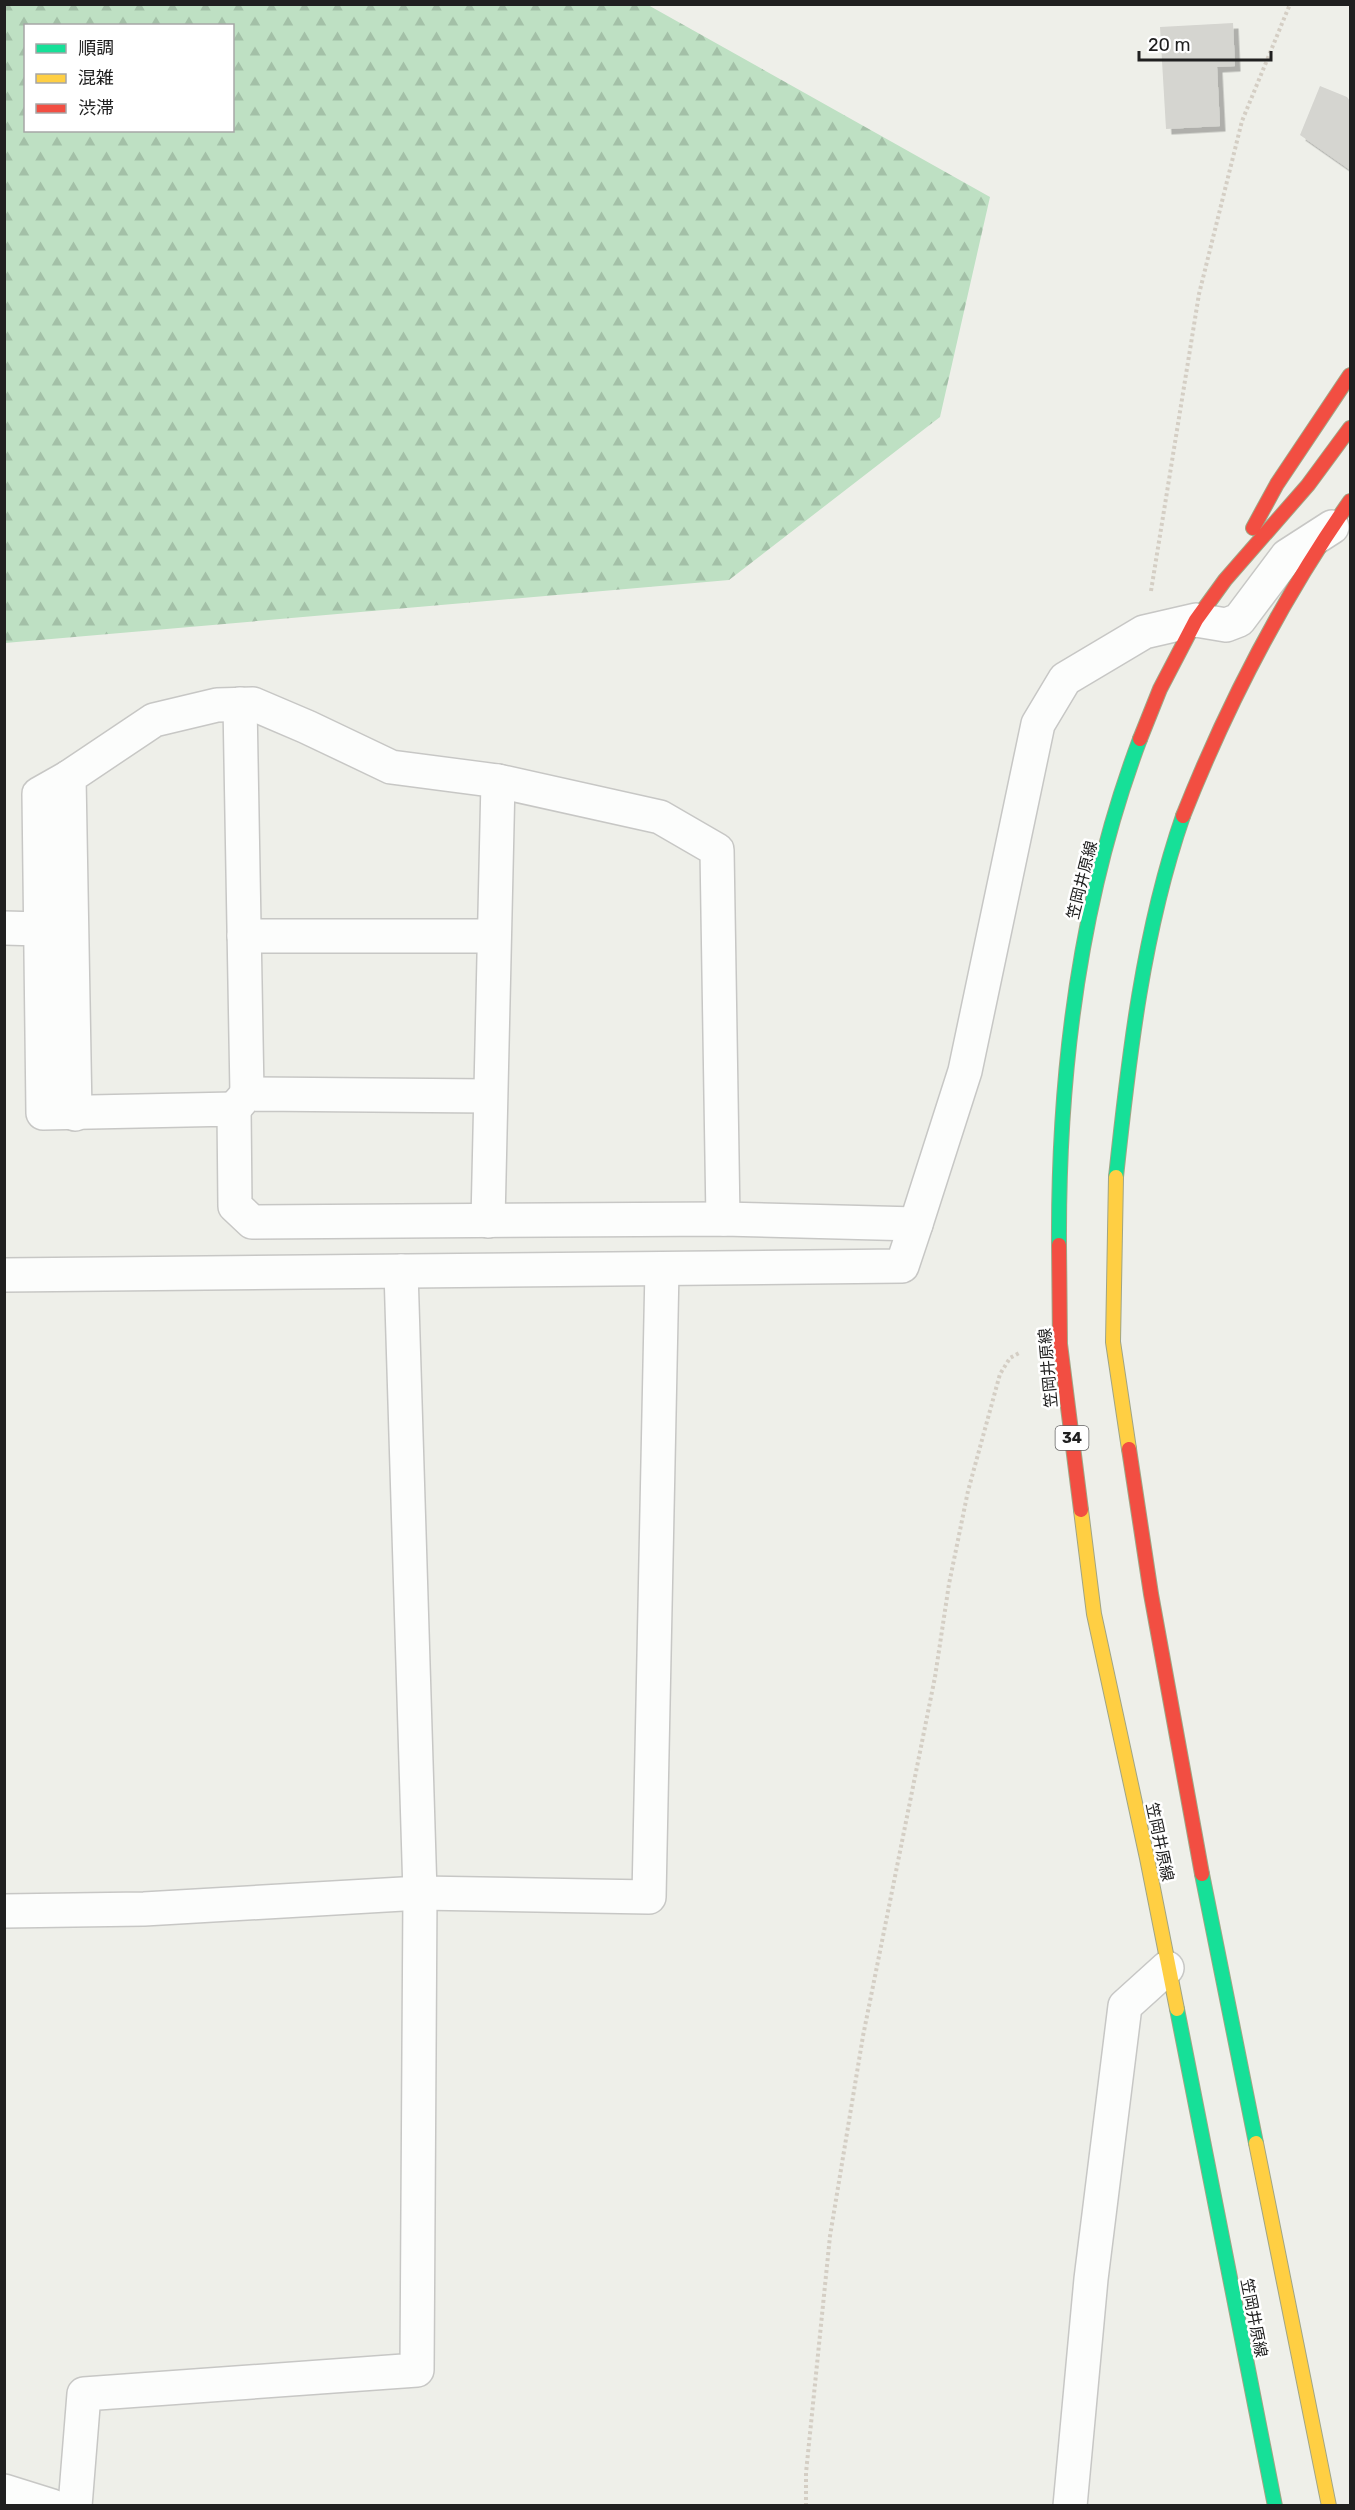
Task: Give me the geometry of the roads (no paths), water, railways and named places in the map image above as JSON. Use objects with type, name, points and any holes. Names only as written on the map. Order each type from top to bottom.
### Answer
[{"type":"main road","points":[[1225,579],[1276,484],[1350,375]]},
{"type":"main road","name":"笠岡井原線","points":[[1275,2505],[1147,1858],[1094,1614],[1060,1344],[1059,1185],[1070,1022],[1090,905],[1139,742],[1160,689],[1196,620],[1225,579],[1308,485],[1350,428]]},
{"type":"main road","points":[[1329,2505],[1194,1832],[1151,1594],[1113,1342],[1114,1183],[1131,1036],[1152,926],[1182,818],[1211,746],[1244,677],[1341,514]]},
{"type":"street","points":[[4,1275],[902,1266],[965,1071],[1038,724],[1065,679],[1144,632],[1196,620],[1226,625],[1239,620],[1287,556],[1341,514]]},
{"type":"street","points":[[1196,620],[1259,652]]},
{"type":"street","points":[[240,704],[244,936],[235,1206],[252,1222],[723,1219],[916,1224]]},
{"type":"street","points":[[489,1095],[240,1102],[75,1114],[44,1113],[39,794],[69,777],[154,720],[217,705],[253,704],[297,722],[391,767],[498,781],[660,817],[717,850],[723,1219]]},
{"type":"street","points":[[69,777],[75,1114]]},
{"type":"street","points":[[488,1221],[489,1095],[498,781]]},
{"type":"street","points":[[4,928],[41,929]]},
{"type":"street","points":[[244,936],[494,936]]},
{"type":"street","points":[[4,1911],[144,1909],[420,1893],[649,1897],[662,1269]]},
{"type":"street","points":[[75,2505],[84,2394],[417,2370],[420,1893],[401,1271]]},
{"type":"street","points":[[1070,2505],[1091,2279],[1125,2006],[1167,1968]]},
{"type":"street","points":[[4,2491],[52,2505]]}]
